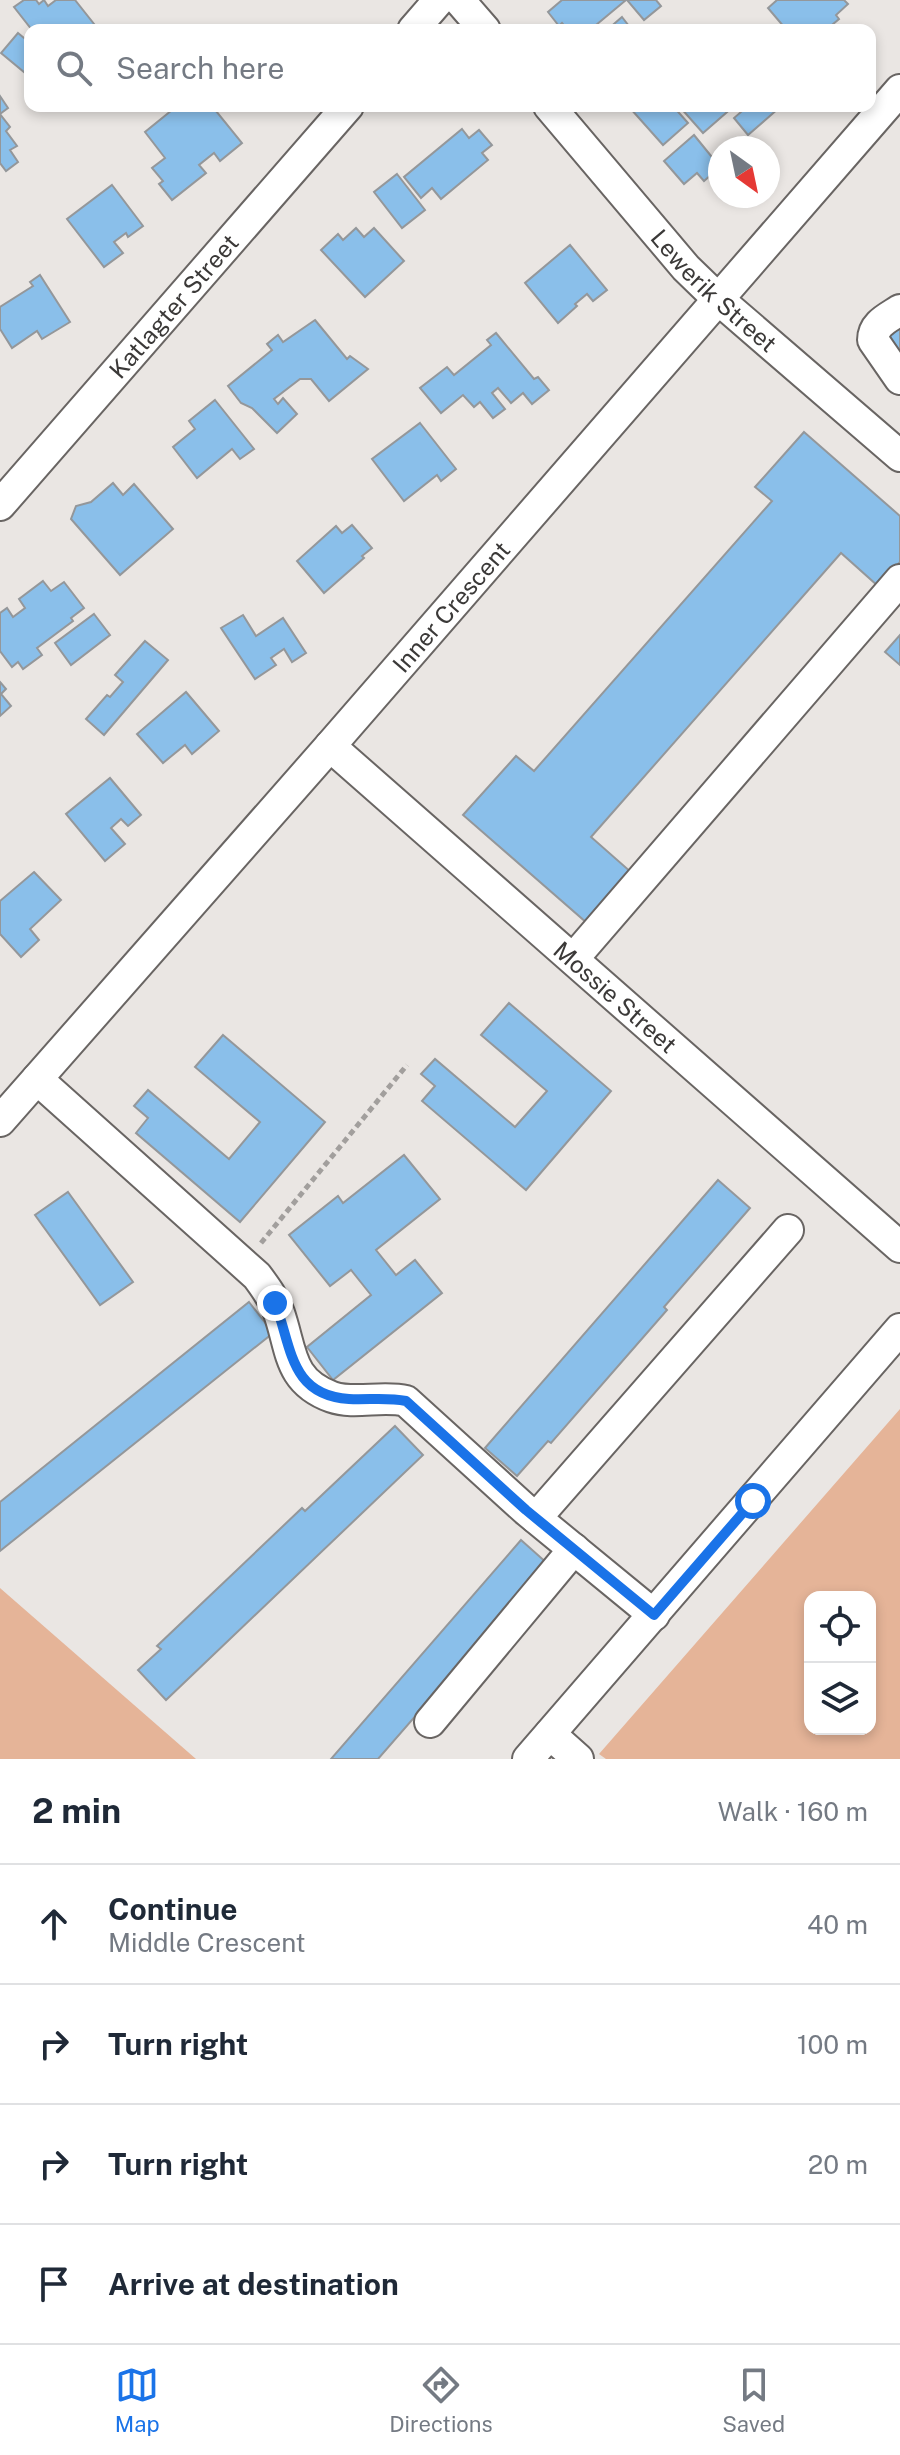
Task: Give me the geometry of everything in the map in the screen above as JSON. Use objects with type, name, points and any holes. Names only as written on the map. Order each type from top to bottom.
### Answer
[{"type":"street","points":[[418,24],[439,0]]},
{"type":"street","points":[[459,0],[480,24]]},
{"type":"street","name":"Inner Crescent","points":[[0,1121],[900,90]]},
{"type":"street","name":"Katlagter Street","points":[[0,505],[343,112]]},
{"type":"street","name":"Lewerik Street","points":[[554,112],[686,268],[900,456]]},
{"type":"street","points":[[900,310],[876,327],[873,335],[873,340],[900,379]]},
{"type":"street","points":[[573,959],[900,580]]},
{"type":"street","name":"Mossie Street","points":[[330,746],[900,1247]]},
{"type":"street","points":[[37,1079],[245,1262],[275,1303],[291,1358],[298,1372],[311,1386],[335,1398],[366,1400],[390,1397],[406,1401],[536,1518],[654,1615]]},
{"type":"street","points":[[536,1518],[788,1230]]},
{"type":"street","points":[[528,1759],[900,1329]]},
{"type":"street","points":[[430,1722],[574,1549]]},
{"type":"street","points":[[550,1734],[578,1759]]},
{"type":"path","points":[[245,1262],[407,1065]]},
{"type":"shaded area","points":[[900,1409],[900,1759],[606,1759],[599,1754]]},
{"type":"shaded area","points":[[0,1588],[196,1759],[0,1759]]},
{"type":"building","points":[[24,0],[36,0],[39,4],[44,0],[48,6],[56,0],[75,0],[94,24],[27,24],[14,7]]},
{"type":"building","points":[[562,0],[626,0],[597,24],[557,24],[548,12]]},
{"type":"building","points":[[627,0],[656,0],[661,6],[644,20]]},
{"type":"building","points":[[777,0],[844,0],[848,4],[836,15],[839,19],[833,24],[782,24],[768,8]]},
{"type":"building","points":[[622,17],[627,24],[614,24]]},
{"type":"building","points":[[18,33],[24,38],[24,72],[1,53]]},
{"type":"building","points":[[0,96],[8,108],[0,114]]},
{"type":"building","points":[[170,112],[217,112],[242,143],[220,161],[214,153],[199,165],[206,173],[172,200],[159,184],[163,181],[152,168],[165,158],[145,132]]},
{"type":"building","points":[[634,112],[678,112],[688,123],[663,145]]},
{"type":"building","points":[[684,112],[727,112],[703,133]]},
{"type":"building","points":[[741,112],[774,112],[748,135],[734,118]]},
{"type":"building","points":[[0,114],[10,127],[6,131],[17,146],[10,150],[18,162],[6,171],[0,163]]},
{"type":"building","points":[[462,129],[469,138],[479,130],[492,145],[482,153],[488,160],[441,199],[432,188],[421,198],[404,177]]},
{"type":"building","points":[[694,135],[708,152],[708,178],[704,181],[697,173],[684,184],[664,161]]},
{"type":"building","points":[[397,174],[425,210],[402,228],[374,192]]},
{"type":"building","points":[[112,185],[143,226],[114,242],[123,253],[104,267],[67,219]]},
{"type":"building","points":[[356,228],[364,237],[374,228],[404,261],[365,297],[321,250],[338,234],[343,240]]},
{"type":"building","points":[[570,245],[607,290],[593,301],[587,294],[558,323],[525,283]]},
{"type":"building","points":[[40,275],[70,322],[42,339],[37,331],[12,348],[0,329],[0,307],[33,286],[30,282]]},
{"type":"building","points":[[315,320],[347,359],[350,356],[368,369],[329,401],[311,379],[300,379],[274,399],[278,404],[283,398],[297,414],[277,433],[252,408],[241,403],[228,386],[272,350],[267,344],[278,335],[283,342]]},
{"type":"building","points":[[900,323],[900,358],[884,335]]},
{"type":"building","points":[[496,333],[534,379],[538,377],[549,390],[532,404],[523,393],[511,403],[498,388],[492,393],[505,409],[493,418],[480,402],[474,407],[463,395],[441,413],[420,388],[447,367],[454,375],[491,345],[487,340]]},
{"type":"building","points":[[215,400],[254,449],[240,459],[232,449],[197,478],[173,447],[195,429],[189,421]]},
{"type":"building","points":[[420,423],[456,469],[441,481],[437,475],[404,501],[372,459]]},
{"type":"building","points":[[804,432],[900,516],[900,562],[878,586],[841,553],[591,837],[632,873],[587,923],[463,815],[516,756],[534,771],[772,501],[755,487]]},
{"type":"building","points":[[113,483],[123,495],[134,484],[173,529],[120,575],[71,519],[76,506],[91,502]]},
{"type":"building","points":[[352,525],[372,548],[324,593],[297,561],[336,526],[342,533]]},
{"type":"building","points":[[43,581],[51,591],[64,582],[84,608],[71,618],[73,621],[37,648],[42,655],[23,669],[18,662],[12,667],[0,651],[0,613],[7,608],[13,617],[25,608],[19,599]]},
{"type":"building","points":[[94,614],[110,635],[71,665],[55,643]]},
{"type":"building","points":[[243,615],[256,636],[283,618],[306,653],[292,662],[284,649],[271,658],[276,665],[255,679],[221,628]]},
{"type":"building","points":[[900,635],[900,665],[885,652]]},
{"type":"building","points":[[145,641],[168,660],[104,735],[86,719],[123,682],[115,675]]},
{"type":"building","points":[[0,682],[6,689],[1,694],[11,706],[0,716]]},
{"type":"building","points":[[186,692],[219,731],[192,754],[185,745],[163,763],[137,734]]},
{"type":"building","points":[[110,778],[141,815],[128,826],[121,819],[111,828],[125,844],[105,861],[66,814]]},
{"type":"building","points":[[34,872],[61,900],[30,929],[39,940],[21,957],[0,934],[0,901]]},
{"type":"building","points":[[509,1003],[611,1091],[526,1190],[422,1101],[435,1086],[421,1074],[435,1059],[515,1127],[547,1091],[481,1035]]},
{"type":"building","points":[[223,1035],[325,1122],[240,1222],[136,1133],[148,1118],[134,1106],[148,1090],[229,1159],[260,1122],[195,1067]]},
{"type":"building","points":[[404,1155],[440,1199],[376,1250],[396,1275],[415,1260],[442,1293],[333,1380],[307,1347],[371,1295],[351,1270],[330,1286],[289,1235],[338,1196],[343,1203]]},
{"type":"building","points":[[718,1180],[750,1208],[664,1307],[667,1310],[551,1443],[548,1441],[517,1476],[485,1448]]},
{"type":"building","points":[[68,1192],[133,1282],[100,1305],[35,1215]]},
{"type":"building","points":[[249,1302],[273,1333],[0,1551],[0,1502]]},
{"type":"building","points":[[395,1426],[423,1455],[166,1700],[138,1670],[161,1649],[157,1646],[302,1508],[305,1511]]},
{"type":"building","points":[[521,1540],[548,1564],[378,1759],[331,1759]]},
{"type":"route","points":[[275,1303],[291,1358],[298,1372],[311,1386],[335,1398],[366,1400],[390,1397],[406,1401],[526,1510],[654,1615],[753,1501]]}]
